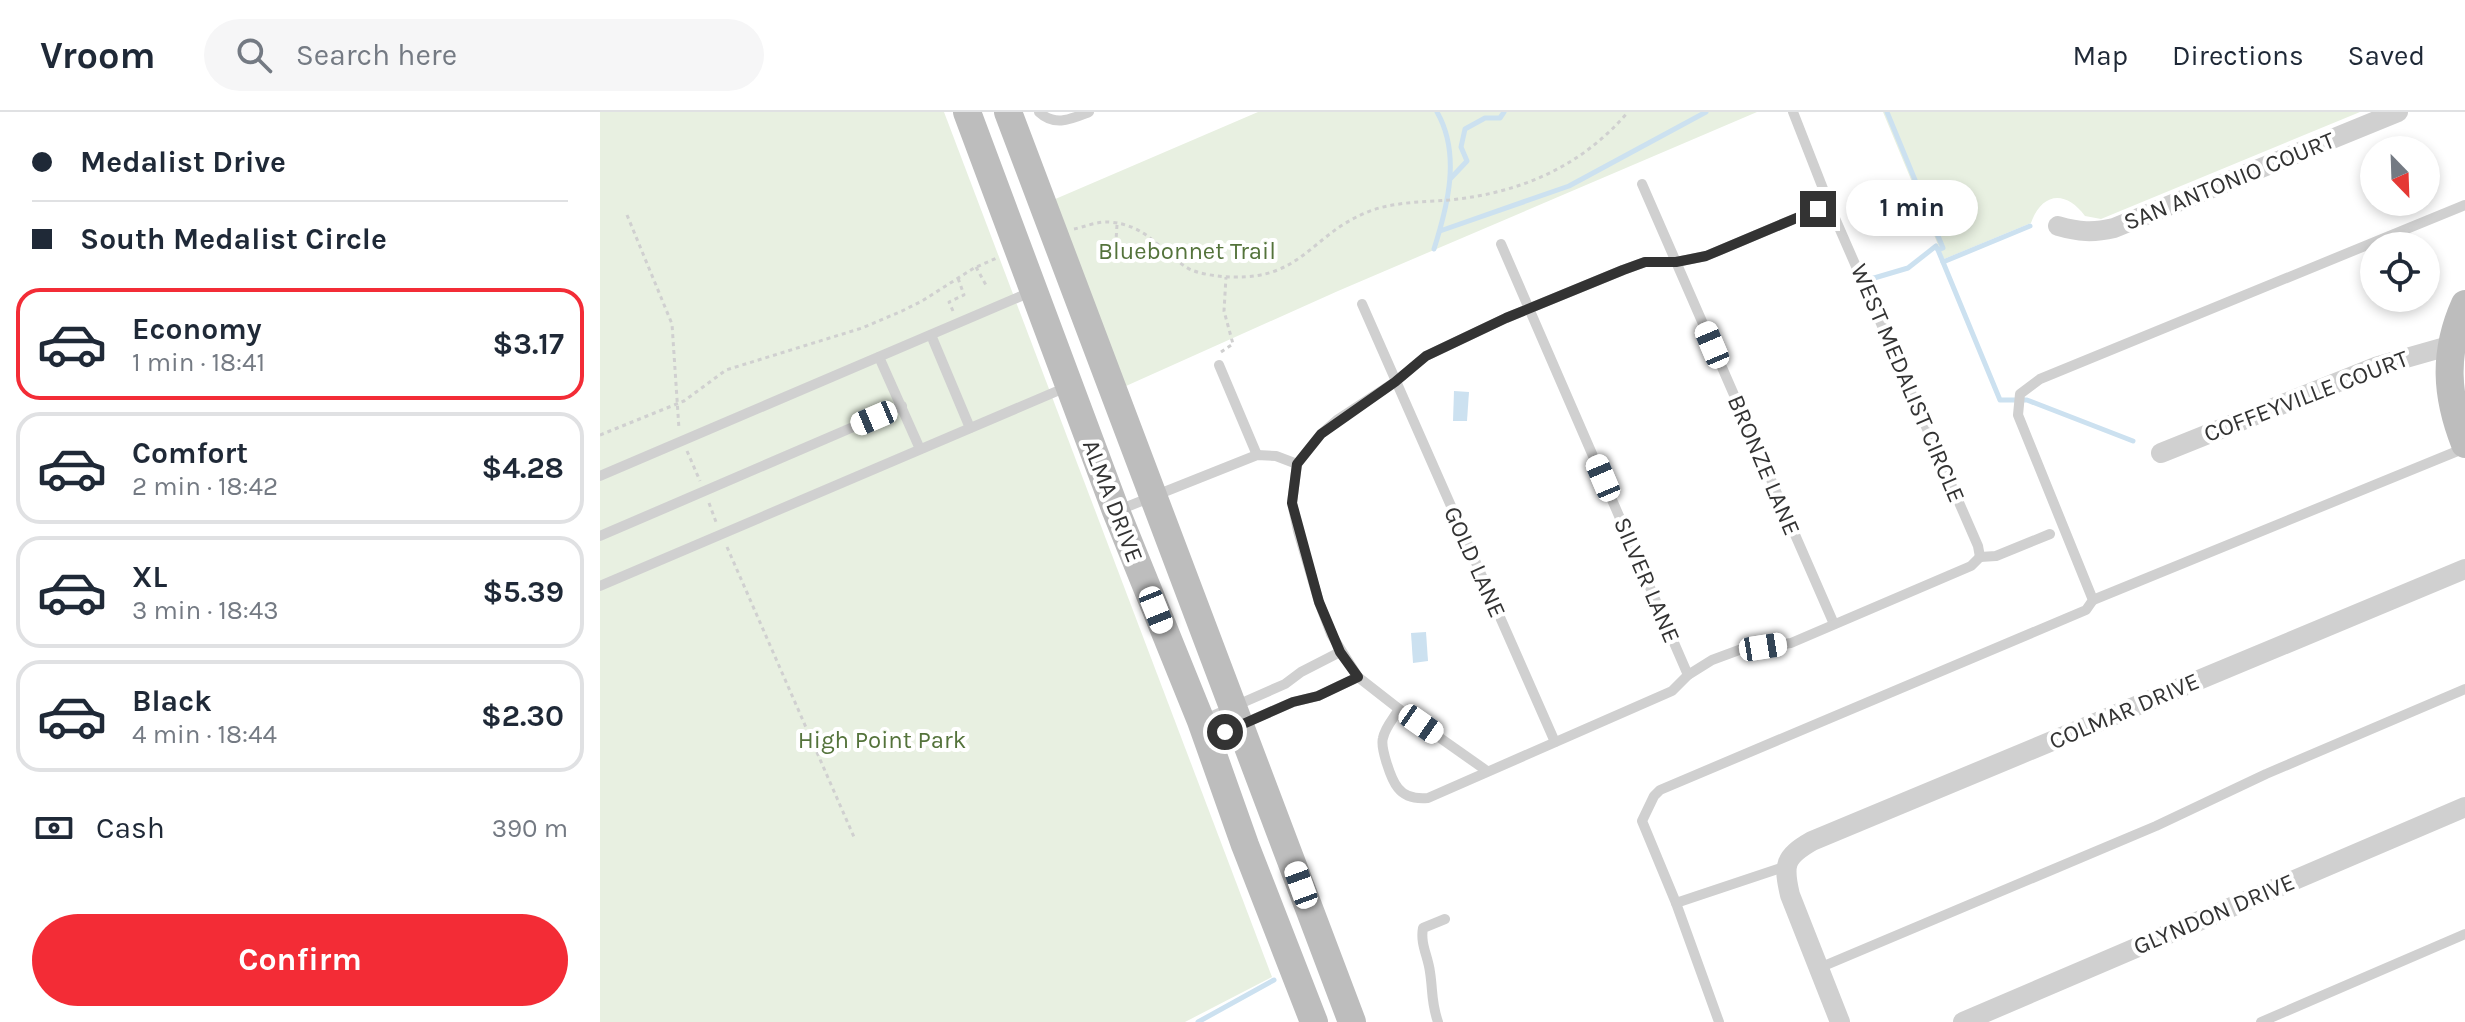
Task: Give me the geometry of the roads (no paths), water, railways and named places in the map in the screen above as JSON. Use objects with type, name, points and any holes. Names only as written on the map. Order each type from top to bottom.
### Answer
[{"type":"main road","name":"ALMA DRIVE","points":[[967,112],[1116,511],[1205,730],[1245,845],[1314,1022]]},
{"type":"main road","name":"ALMA DRIVE","points":[[1008,112],[1352,1022]]},
{"type":"main road","points":[[1034,290],[1072,275]]},
{"type":"main road","points":[[2464,441],[2453,414],[2450,395],[2452,345],[2465,304]]},
{"type":"street","name":"SAN ANTONIO COURT","points":[[2058,226],[2094,233],[2114,228],[2398,112]]},
{"type":"street","name":"COFFEYVILLE COURT","points":[[2161,453],[2378,366],[2452,345]]},
{"type":"street","name":"COLMAR DRIVE","points":[[1787,862],[1794,851],[1812,841],[2465,569]]},
{"type":"street","name":"GLYNDON DRIVE","points":[[1963,1022],[2465,807]]},
{"type":"street","points":[[1787,862],[1785,875],[1790,895],[1840,1022]]},
{"type":"lane","points":[[1039,112],[1047,119],[1064,122],[1089,112]]},
{"type":"lane","name":"WEST MEDALIST CIRCLE","points":[[1793,112],[1831,209],[1937,448],[1980,557]]},
{"type":"lane","name":"BRONZE LANE","points":[[1642,184],[1834,624]]},
{"type":"lane","points":[[2093,600],[2018,415],[2020,394],[2040,379],[2465,205]]},
{"type":"lane","points":[[1487,771],[1358,677],[1340,652],[1319,602],[1298,531],[1292,503],[1297,464],[1321,434],[1337,420],[1395,382],[1426,356],[1645,262],[1676,262],[1706,256],[1818,209],[1831,209]]},
{"type":"lane","name":"SILVER LANE","points":[[1501,244],[1688,675]]},
{"type":"lane","points":[[600,476],[1034,290]]},
{"type":"lane","name":"GOLD LANE","points":[[1362,304],[1555,742]]},
{"type":"lane","points":[[931,335],[970,428]]},
{"type":"lane","points":[[879,357],[920,449]]},
{"type":"lane","points":[[1219,365],[1257,455]]},
{"type":"lane","points":[[600,586],[1069,386]]},
{"type":"lane","points":[[600,536],[902,406]]},
{"type":"lane","points":[[1719,1022],[1676,903],[1642,821],[1660,790],[2086,610],[2093,600],[2464,441]]},
{"type":"lane","points":[[1116,511],[1257,455],[1276,456],[1297,464]]},
{"type":"lane","points":[[1399,709],[1382,739],[1383,750],[1397,788],[1408,796],[1428,798],[1672,691],[1688,675],[1712,660],[1739,650],[1791,643],[1971,566],[1980,557],[1996,556],[2050,534]]},
{"type":"lane","points":[[1205,730],[1237,717],[1301,672],[1340,652]]},
{"type":"lane","points":[[1205,730],[1237,717],[1318,696],[1358,677]]},
{"type":"lane","points":[[1819,968],[2156,826],[2266,774],[2465,689]]},
{"type":"lane","points":[[1676,903],[1787,862]]},
{"type":"lane","points":[[1438,1022],[1430,995],[1430,971],[1421,938],[1423,928],[1445,919]]},
{"type":"lane","points":[[2261,1022],[2465,934]]},
{"type":"water","points":[[1454,391],[1469,392],[1467,421],[1453,421]]},
{"type":"water","points":[[1426,632],[1428,661],[1413,663],[1411,633]]},
{"type":"waterway","points":[[1434,249],[1450,180],[1449,145],[1437,112]]},
{"type":"waterway","points":[[1451,178],[1467,161],[1461,147],[1465,129],[1485,118],[1500,118],[1504,112]]},
{"type":"waterway","points":[[1440,231],[1569,186],[1706,112]]},
{"type":"waterway","points":[[1887,112],[1943,248],[1938,250],[2000,400],[2027,400],[2133,441]]},
{"type":"waterway","points":[[1943,262],[2030,226]]},
{"type":"waterway","points":[[1864,281],[1908,268],[1936,246],[1938,250]]},
{"type":"waterway","points":[[1198,1022],[1274,980]]},
{"type":"park label","name":"Bluebonnet Trail","points":[[1187,251]]},
{"type":"park label","name":"High Point Park","points":[[882,740]]}]
